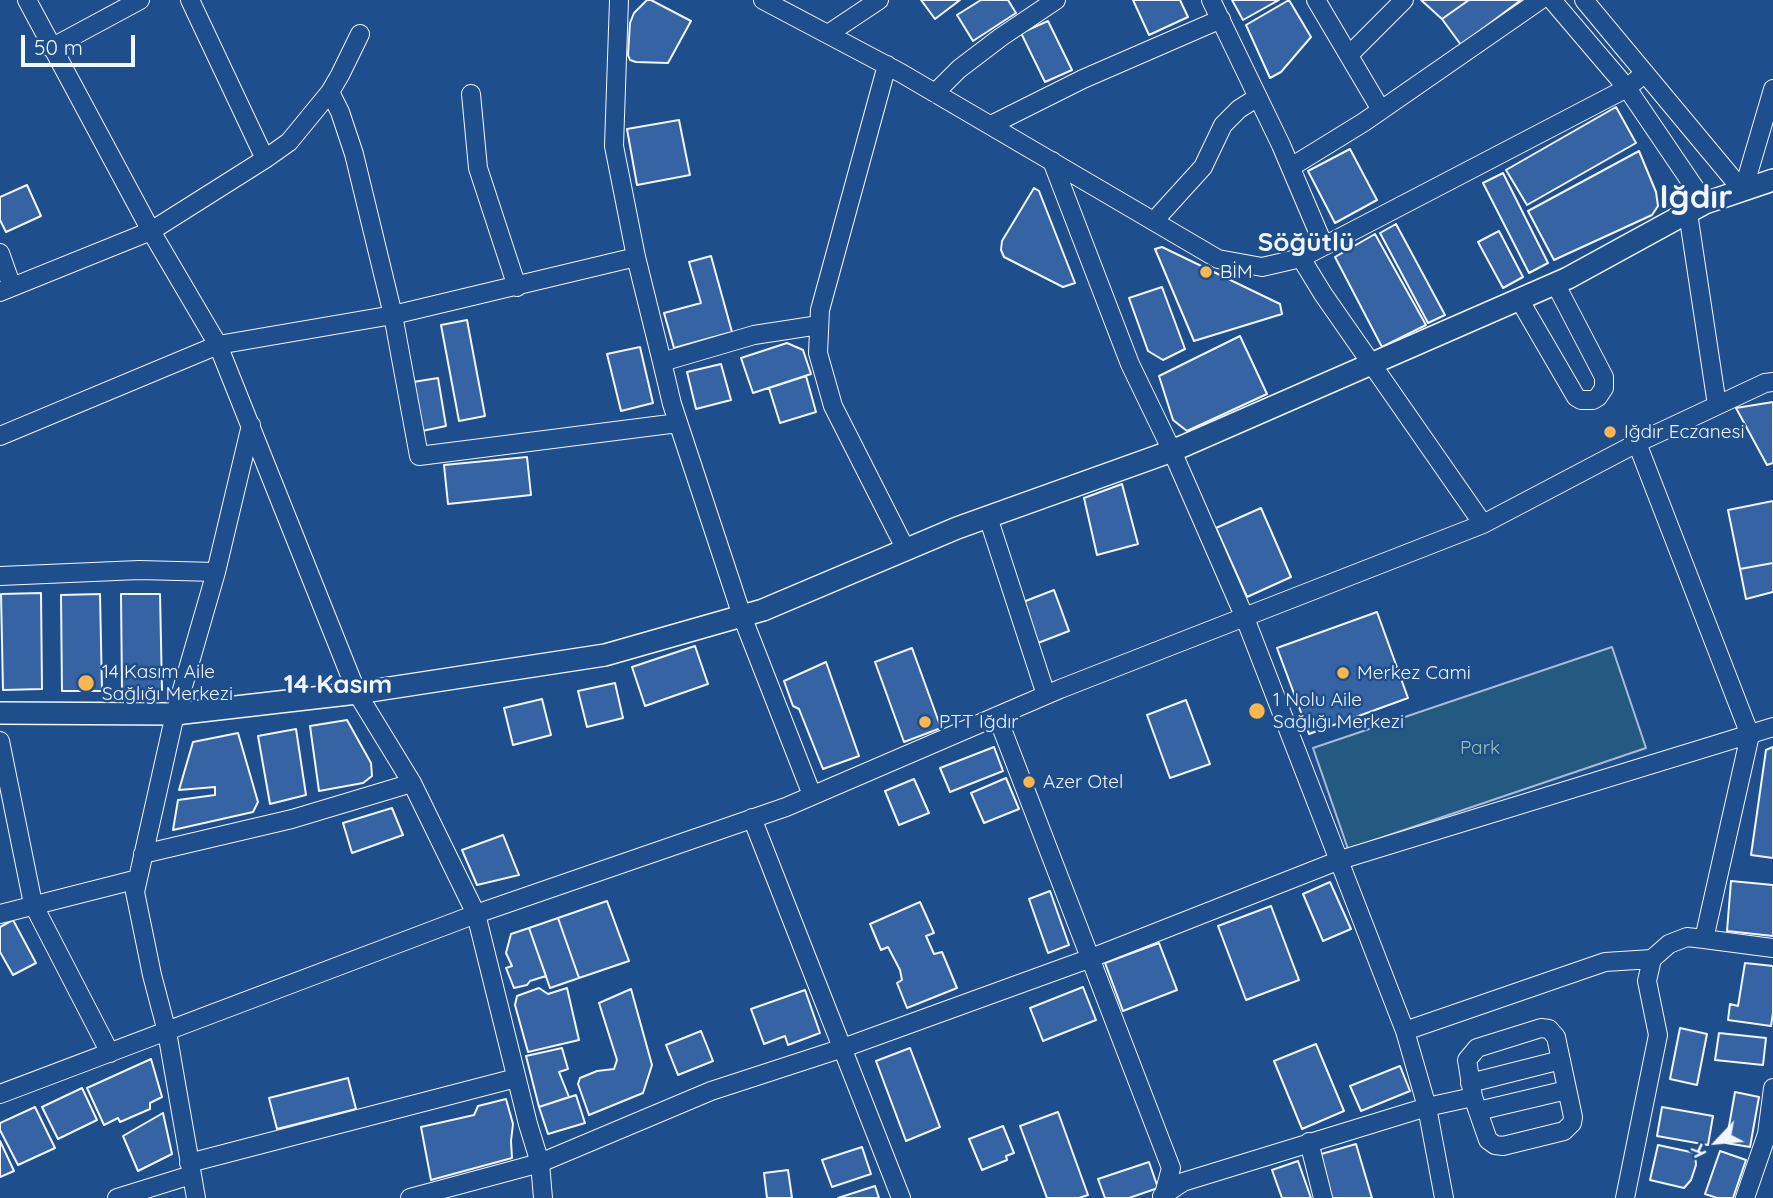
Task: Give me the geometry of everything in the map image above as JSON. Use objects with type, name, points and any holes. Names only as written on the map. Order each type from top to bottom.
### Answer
[{"type":"main road","points":[[0,713],[175,714],[357,693],[606,654],[763,610],[988,517],[1172,451],[1555,283],[1696,208],[1773,180]]},
{"type":"street","points":[[27,0],[151,231],[218,345],[357,693],[412,783],[475,914],[540,1163],[543,1198]]},
{"type":"street","points":[[51,48],[140,0]]},
{"type":"street","points":[[190,0],[265,159]]},
{"type":"street","points":[[619,0],[614,146],[636,257],[678,423],[741,616],[813,795]]},
{"type":"street","points":[[763,0],[887,65],[1217,259],[1262,267],[1301,258],[1627,88],[1645,73]]},
{"type":"street","points":[[828,34],[879,0]]},
{"type":"street","points":[[935,93],[959,69],[1056,0]]},
{"type":"street","points":[[1211,0],[1291,167],[1324,246]]},
{"type":"street","points":[[1316,0],[1381,110]]},
{"type":"street","points":[[1349,55],[1404,0]]},
{"type":"street","points":[[1291,167],[1381,110],[1540,0]]},
{"type":"street","points":[[1552,0],[1627,88],[1696,208],[1717,405]]},
{"type":"street","points":[[1584,0],[1744,191]]},
{"type":"street","points":[[991,125],[1083,79],[1221,19]]},
{"type":"street","points":[[0,253],[6,289],[151,231],[289,142],[330,92],[360,34]]},
{"type":"street","points":[[887,65],[820,310],[818,353],[833,407],[906,550]]},
{"type":"street","points":[[1744,191],[1773,89]]},
{"type":"street","points":[[330,92],[340,112],[354,154],[393,315],[419,456],[678,423]]},
{"type":"street","points":[[471,94],[478,168],[517,287]]},
{"type":"street","points":[[1154,221],[1203,167],[1223,125],[1239,109],[1258,97]]},
{"type":"street","points":[[1052,161],[1130,365],[1172,451],[1245,618],[1405,1031],[1427,1107],[1444,1198]]},
{"type":"street","points":[[0,436],[218,345],[393,315],[636,257]]},
{"type":"street","points":[[1301,258],[1323,294],[1483,524]]},
{"type":"street","points":[[1519,299],[1576,397],[1592,400],[1598,397],[1604,388],[1604,377],[1555,283]]},
{"type":"street","points":[[662,362],[754,334],[819,325]]},
{"type":"street","points":[[0,1094],[475,914],[813,795],[1046,695],[1483,524],[1637,443],[1765,383],[1773,382]]},
{"type":"street","points":[[196,1198],[167,1032],[135,892],[175,714],[216,572],[251,425]]},
{"type":"street","points":[[1637,443],[1750,735],[1704,939]]},
{"type":"street","points":[[988,517],[1046,695]]},
{"type":"street","points":[[0,576],[139,570],[216,572]]},
{"type":"street","points":[[997,716],[1171,1168],[1161,1197]]},
{"type":"street","points":[[410,1198],[540,1163],[710,1091],[842,1048],[1091,958],[1340,860],[1773,727]]},
{"type":"street","points":[[0,741],[33,904],[110,1053]]},
{"type":"street","points":[[143,854],[292,819],[412,783]]},
{"type":"street","points":[[752,818],[901,1198]]},
{"type":"street","points":[[0,914],[138,879]]},
{"type":"street","points":[[1625,1198],[1658,1034],[1647,981],[1652,959],[1669,944],[1686,937],[1773,948]]},
{"type":"street","points":[[1405,1031],[1605,962],[1652,959]]},
{"type":"street","points":[[1541,1028],[1553,1032],[1567,1090],[1573,1117],[1567,1129],[1503,1146],[1495,1145],[1488,1140],[1467,1066],[1473,1051],[1541,1028]]},
{"type":"street","points":[[1474,1097],[1561,1060]]},
{"type":"street","points":[[117,1198],[190,1169],[516,1078]]},
{"type":"street","points":[[1745,1198],[1767,1134],[1773,1088]]},
{"type":"street","points":[[1161,1197],[1184,1182],[1427,1107],[1474,1097],[1567,1090]]},
{"type":"street","points":[[1309,1142],[1323,1198]]},
{"type":"green space","name":"Park","points":[[1612,647],[1646,748],[1348,849],[1313,748]]},
{"type":"building","points":[[647,0],[691,21],[668,63],[636,62],[630,60],[628,55],[630,23],[634,13]]},
{"type":"building","points":[[921,0],[960,0],[935,19]]},
{"type":"building","points":[[981,0],[1008,0],[1016,13],[973,41],[957,15]]},
{"type":"building","points":[[1133,0],[1180,0],[1188,17],[1149,35]]},
{"type":"building","points":[[1232,0],[1279,0],[1243,20]]},
{"type":"building","points":[[1289,0],[1311,37],[1281,72],[1270,78],[1246,25]]},
{"type":"building","points":[[1421,0],[1469,0],[1442,19]]},
{"type":"building","points":[[1469,0],[1521,0],[1461,45],[1442,19]]},
{"type":"building","points":[[1048,21],[1072,70],[1045,82],[1021,33]]},
{"type":"building","points":[[1616,107],[1636,143],[1527,205],[1506,170]]},
{"type":"building","points":[[679,120],[690,175],[637,185],[627,129]]},
{"type":"building","points":[[1350,149],[1377,200],[1335,223],[1308,171]]},
{"type":"building","points":[[1639,151],[1656,192],[1658,206],[1652,215],[1554,260],[1528,211]]},
{"type":"building","points":[[1503,173],[1548,263],[1529,273],[1483,183]]},
{"type":"building","points":[[27,185],[41,216],[6,232],[0,220],[0,197]]},
{"type":"building","points":[[1034,188],[1039,191],[1075,283],[1063,287],[1004,257],[1001,250],[1002,241]]},
{"type":"building","points":[[1396,224],[1445,315],[1428,323],[1380,233]]},
{"type":"building","points":[[1499,231],[1523,277],[1503,288],[1478,242]]},
{"type":"building","points":[[1375,234],[1426,325],[1382,347],[1335,257]]},
{"type":"building","points":[[1162,247],[1280,304],[1282,314],[1194,341],[1155,249]]},
{"type":"building","points":[[711,256],[732,332],[674,348],[664,313],[701,303],[689,262]]},
{"type":"building","points":[[1162,287],[1185,349],[1163,360],[1148,351],[1129,298]]},
{"type":"building","points":[[467,320],[485,416],[459,421],[441,325]]},
{"type":"building","points":[[1240,336],[1267,394],[1187,431],[1173,420],[1159,376]]},
{"type":"building","points":[[787,343],[803,350],[811,374],[753,393],[741,358]]},
{"type":"building","points":[[640,347],[653,403],[621,411],[607,354]]},
{"type":"building","points":[[721,364],[731,400],[696,409],[687,372]]},
{"type":"building","points":[[806,376],[816,412],[780,423],[769,388]]},
{"type":"building","points":[[438,378],[446,426],[422,431],[413,382]]},
{"type":"building","points":[[1773,402],[1773,463],[1767,465],[1736,408]]},
{"type":"building","points":[[527,457],[531,495],[448,504],[444,465]]},
{"type":"building","points":[[1122,484],[1138,544],[1097,555],[1084,498]]},
{"type":"building","points":[[1773,501],[1773,563],[1740,569],[1728,510]]},
{"type":"building","points":[[1261,508],[1291,577],[1247,597],[1216,528]]},
{"type":"building","points":[[1773,563],[1773,592],[1746,599],[1740,569]]},
{"type":"building","points":[[1054,590],[1069,631],[1038,643],[1023,602]]},
{"type":"building","points":[[41,593],[42,689],[3,690],[1,594]]},
{"type":"building","points":[[100,594],[102,691],[62,691],[61,595]]},
{"type":"building","points":[[121,594],[160,594],[162,690],[122,690]]},
{"type":"building","name":"Merkez Cami","points":[[1377,612],[1408,698],[1309,734],[1277,648]]},
{"type":"building","points":[[695,646],[708,684],[645,706],[632,667]]},
{"type":"building","points":[[912,648],[941,728],[904,742],[875,662]]},
{"type":"building","points":[[826,662],[859,756],[823,769],[799,709],[793,706],[784,681]]},
{"type":"building","points":[[615,683],[623,718],[587,727],[578,691]]},
{"type":"building","points":[[542,699],[551,735],[513,745],[504,708]]},
{"type":"building","points":[[1186,700],[1210,764],[1170,778],[1147,715]]},
{"type":"building","points":[[347,720],[371,763],[372,776],[363,783],[319,791],[310,726]]},
{"type":"building","points":[[296,729],[306,795],[270,804],[258,736]]},
{"type":"building","points":[[238,733],[258,802],[253,812],[173,830],[178,800],[215,795],[215,787],[179,790],[193,742]]},
{"type":"building","points":[[994,747],[1003,771],[950,792],[940,768]]},
{"type":"building","points":[[1773,747],[1773,858],[1751,855],[1766,750]]},
{"type":"building","points":[[1006,778],[1019,809],[984,823],[971,793]]},
{"type":"building","points":[[914,779],[929,813],[899,825],[885,791]]},
{"type":"building","points":[[392,808],[403,835],[352,853],[343,823]]},
{"type":"building","points":[[503,835],[519,875],[477,885],[462,850]]},
{"type":"building","points":[[1731,881],[1773,885],[1773,936],[1727,931]]},
{"type":"building","points":[[1330,882],[1351,929],[1323,941],[1303,894]]},
{"type":"building","points":[[1050,891],[1069,945],[1048,953],[1029,899]]},
{"type":"building","points":[[607,901],[629,961],[579,978],[558,918]]},
{"type":"building","points":[[920,902],[934,933],[926,936],[934,954],[942,952],[957,988],[907,1008],[897,983],[902,980],[900,970],[888,947],[881,950],[870,924]]},
{"type":"building","points":[[1271,906],[1299,980],[1246,1000],[1218,926]]},
{"type":"building","points":[[558,918],[579,978],[550,988],[529,928]]},
{"type":"building","points":[[13,920],[36,963],[13,975],[0,952],[0,927]]},
{"type":"building","points":[[529,928],[546,976],[514,988],[506,968],[512,966],[506,953],[511,934]]},
{"type":"building","points":[[1159,943],[1177,990],[1123,1011],[1105,963]]},
{"type":"building","points":[[1745,963],[1773,966],[1771,1026],[1728,1020],[1730,1004],[1738,1006]]},
{"type":"building","points":[[1083,987],[1096,1020],[1043,1041],[1030,1008]]},
{"type":"building","points":[[539,988],[548,994],[567,988],[579,1040],[528,1052],[515,1005],[517,996]]},
{"type":"building","points":[[631,989],[652,1065],[643,1093],[589,1115],[578,1084],[580,1078],[597,1071],[614,1069],[617,1060],[599,1003]]},
{"type":"building","points":[[805,990],[820,1033],[788,1045],[785,1036],[764,1044],[751,1009]]},
{"type":"building","points":[[1680,1028],[1707,1034],[1697,1085],[1670,1079]]},
{"type":"building","points":[[701,1031],[713,1061],[678,1075],[666,1045]]},
{"type":"building","points":[[1719,1033],[1766,1038],[1763,1065],[1715,1060]]},
{"type":"building","points":[[1316,1044],[1344,1111],[1302,1129],[1274,1061]]},
{"type":"building","points":[[562,1048],[568,1069],[559,1072],[569,1097],[539,1107],[526,1056]]},
{"type":"building","points":[[910,1048],[940,1127],[906,1141],[876,1061]]},
{"type":"building","points":[[151,1059],[162,1097],[150,1103],[150,1109],[120,1122],[118,1118],[104,1125],[87,1088]]},
{"type":"building","points":[[1400,1066],[1410,1091],[1361,1111],[1350,1086]]},
{"type":"building","points":[[348,1078],[356,1109],[277,1129],[269,1098]]},
{"type":"building","points":[[82,1088],[97,1120],[58,1139],[42,1107]]},
{"type":"building","points":[[1735,1092],[1759,1097],[1750,1147],[1726,1143]]},
{"type":"building","points":[[576,1095],[585,1123],[548,1134],[539,1107]]},
{"type":"building","points":[[506,1099],[513,1124],[512,1158],[431,1180],[421,1127],[474,1115],[478,1106]]},
{"type":"building","points":[[35,1107],[55,1148],[18,1165],[0,1130],[0,1123]]},
{"type":"building","points":[[1662,1107],[1713,1116],[1708,1145],[1657,1136]]},
{"type":"building","points":[[1058,1112],[1088,1195],[1079,1198],[1047,1198],[1020,1126]]},
{"type":"building","points":[[163,1113],[172,1154],[138,1171],[123,1136]]},
{"type":"building","points":[[1003,1126],[1014,1153],[1006,1156],[1007,1160],[982,1170],[969,1139]]},
{"type":"building","points":[[0,1141],[14,1171],[0,1177]]},
{"type":"building","points":[[1356,1144],[1372,1198],[1330,1198],[1318,1155]]},
{"type":"building","points":[[1658,1145],[1695,1153],[1696,1165],[1691,1180],[1684,1188],[1650,1180]]},
{"type":"building","points":[[862,1147],[871,1174],[832,1187],[822,1160]]},
{"type":"building","points":[[1720,1151],[1746,1160],[1733,1198],[1717,1198],[1705,1194]]},
{"type":"building","points":[[1298,1161],[1311,1198],[1282,1198],[1272,1170]]},
{"type":"building","points":[[1149,1162],[1158,1188],[1129,1198],[1105,1198],[1098,1179]]},
{"type":"building","points":[[788,1170],[792,1198],[767,1198],[764,1173]]},
{"type":"building","points":[[875,1186],[879,1198],[838,1198]]},
{"type":"place","name":"BİM","points":[[1206,272]]},
{"type":"place","name":"Iğdır Eczanesi","points":[[1610,432]]},
{"type":"place","name":"Merkez Cami","points":[[1343,673]]},
{"type":"place","name":"14 Kasım Aile Sağlığı Merkezi","points":[[86,683]]},
{"type":"place","name":"1 Nolu Aile Sağlığı Merkezi","points":[[1257,711]]},
{"type":"place","name":"PTT Iğdır","points":[[925,722]]},
{"type":"place","name":"Azer Otel","points":[[1029,782]]},
{"type":"district","name":"Iğdır","points":[[1696,198]]},
{"type":"district","name":"Söğütlü","points":[[1306,243]]},
{"type":"district","name":"14 Kasım","points":[[338,685]]}]
